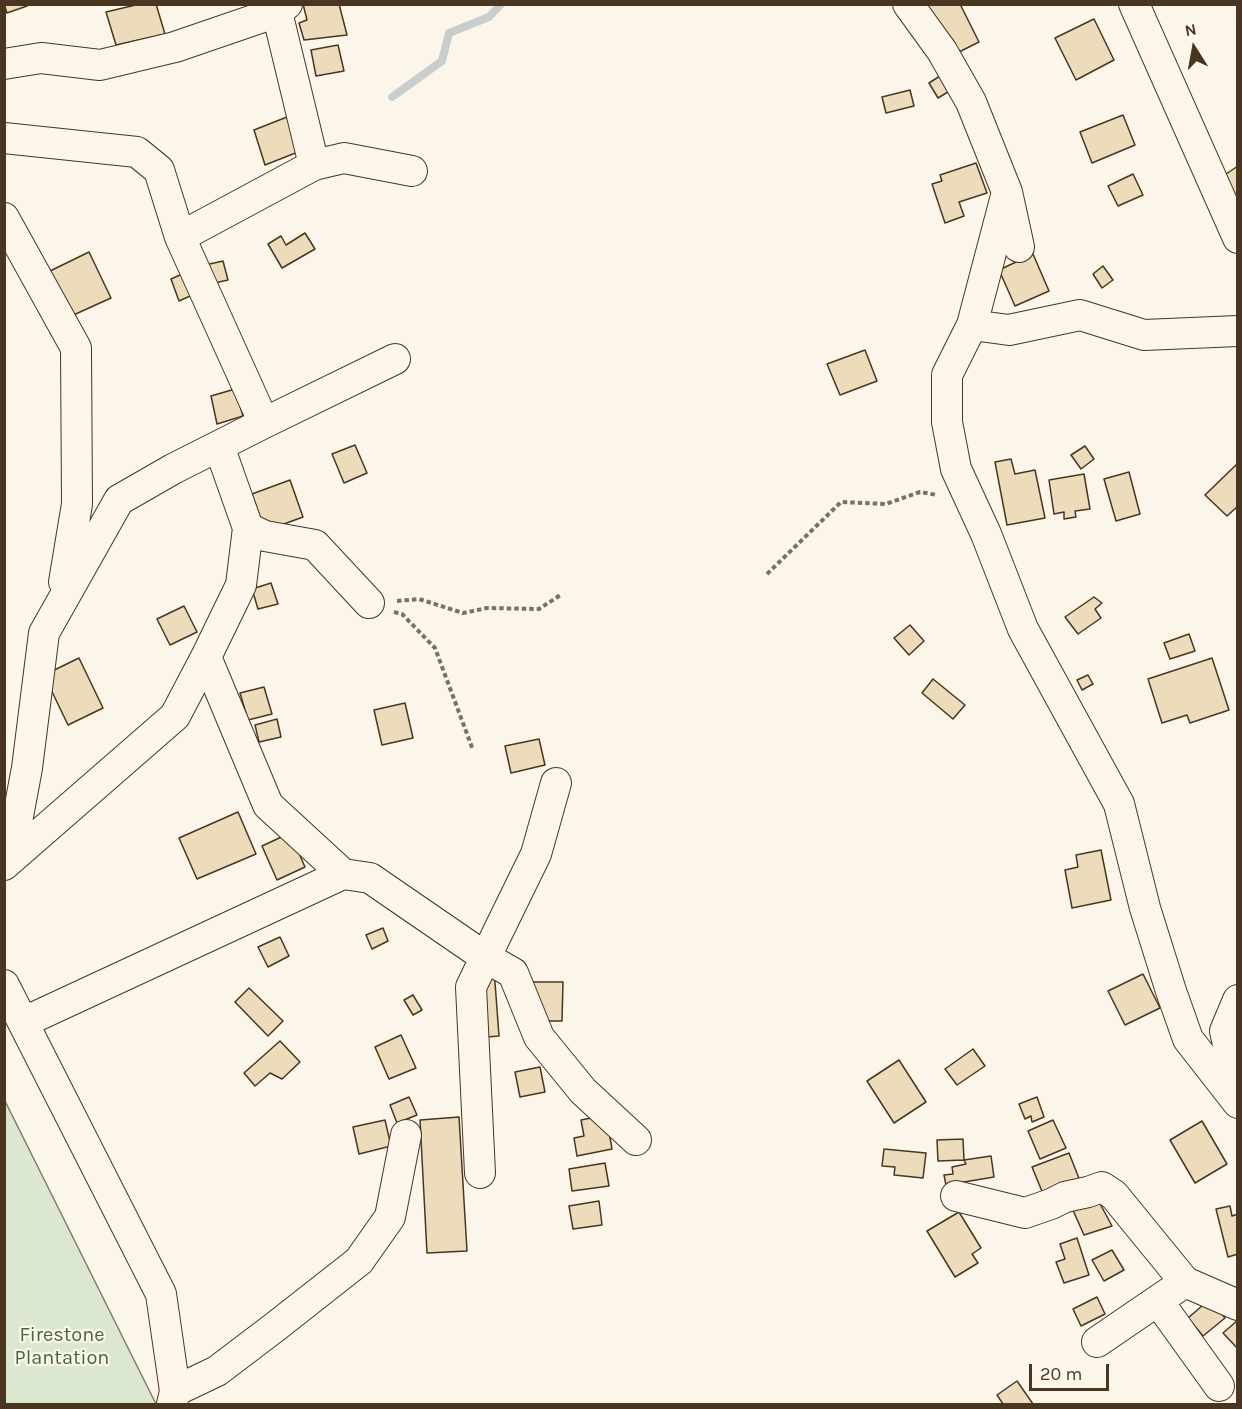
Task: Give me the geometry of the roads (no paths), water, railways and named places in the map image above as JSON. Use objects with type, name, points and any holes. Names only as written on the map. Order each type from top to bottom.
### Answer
[{"type":"street","points":[[908,4],[942,51],[971,102],[1007,192],[1019,247]]},
{"type":"street","points":[[1134,4],[1238,238]]},
{"type":"street","points":[[4,64],[41,58],[100,65],[175,47],[282,8],[314,165]]},
{"type":"street","points":[[4,138],[137,152],[159,170],[180,237],[264,423]]},
{"type":"street","points":[[180,237],[314,165],[344,158],[412,171]]},
{"type":"street","points":[[1007,192],[972,326],[947,375],[947,422],[956,469],[986,534],[1023,629],[1119,804],[1144,908],[1188,1039],[1238,1103]]},
{"type":"street","points":[[4,218],[76,348],[77,504],[61,603]]},
{"type":"street","points":[[4,267],[38,279]]},
{"type":"street","points":[[972,326],[1009,330],[1080,315],[1144,335],[1238,331]]},
{"type":"street","points":[[7,862],[27,768],[44,633],[119,500],[173,469],[395,359]]},
{"type":"street","points":[[7,862],[175,717],[206,657],[241,585],[248,528],[219,446]]},
{"type":"street","points":[[248,528],[265,536],[315,545],[369,603]]},
{"type":"street","points":[[206,657],[268,805],[343,874]]},
{"type":"street","points":[[480,1173],[471,987],[536,854],[556,783]]},
{"type":"street","points":[[24,1022],[343,874],[370,878],[485,957],[513,973],[538,1037],[583,1091],[636,1140]]},
{"type":"street","points":[[4,985],[161,1294],[174,1398],[218,1371],[359,1261],[390,1217],[406,1135]]},
{"type":"street","points":[[1238,1000],[1225,1031],[1238,1090]]},
{"type":"street","points":[[956,1197],[1024,1213],[1065,1197],[1102,1187],[1114,1195],[1185,1282],[1238,1305]]},
{"type":"street","points":[[1097,1342],[1185,1282]]},
{"type":"street","points":[[1158,1301],[1219,1386]]},
{"type":"waterway","points":[[392,97],[442,61],[449,33],[489,17],[501,4]]},
{"type":"park label","name":"Firestone Plantation","points":[[62,1346]]}]
